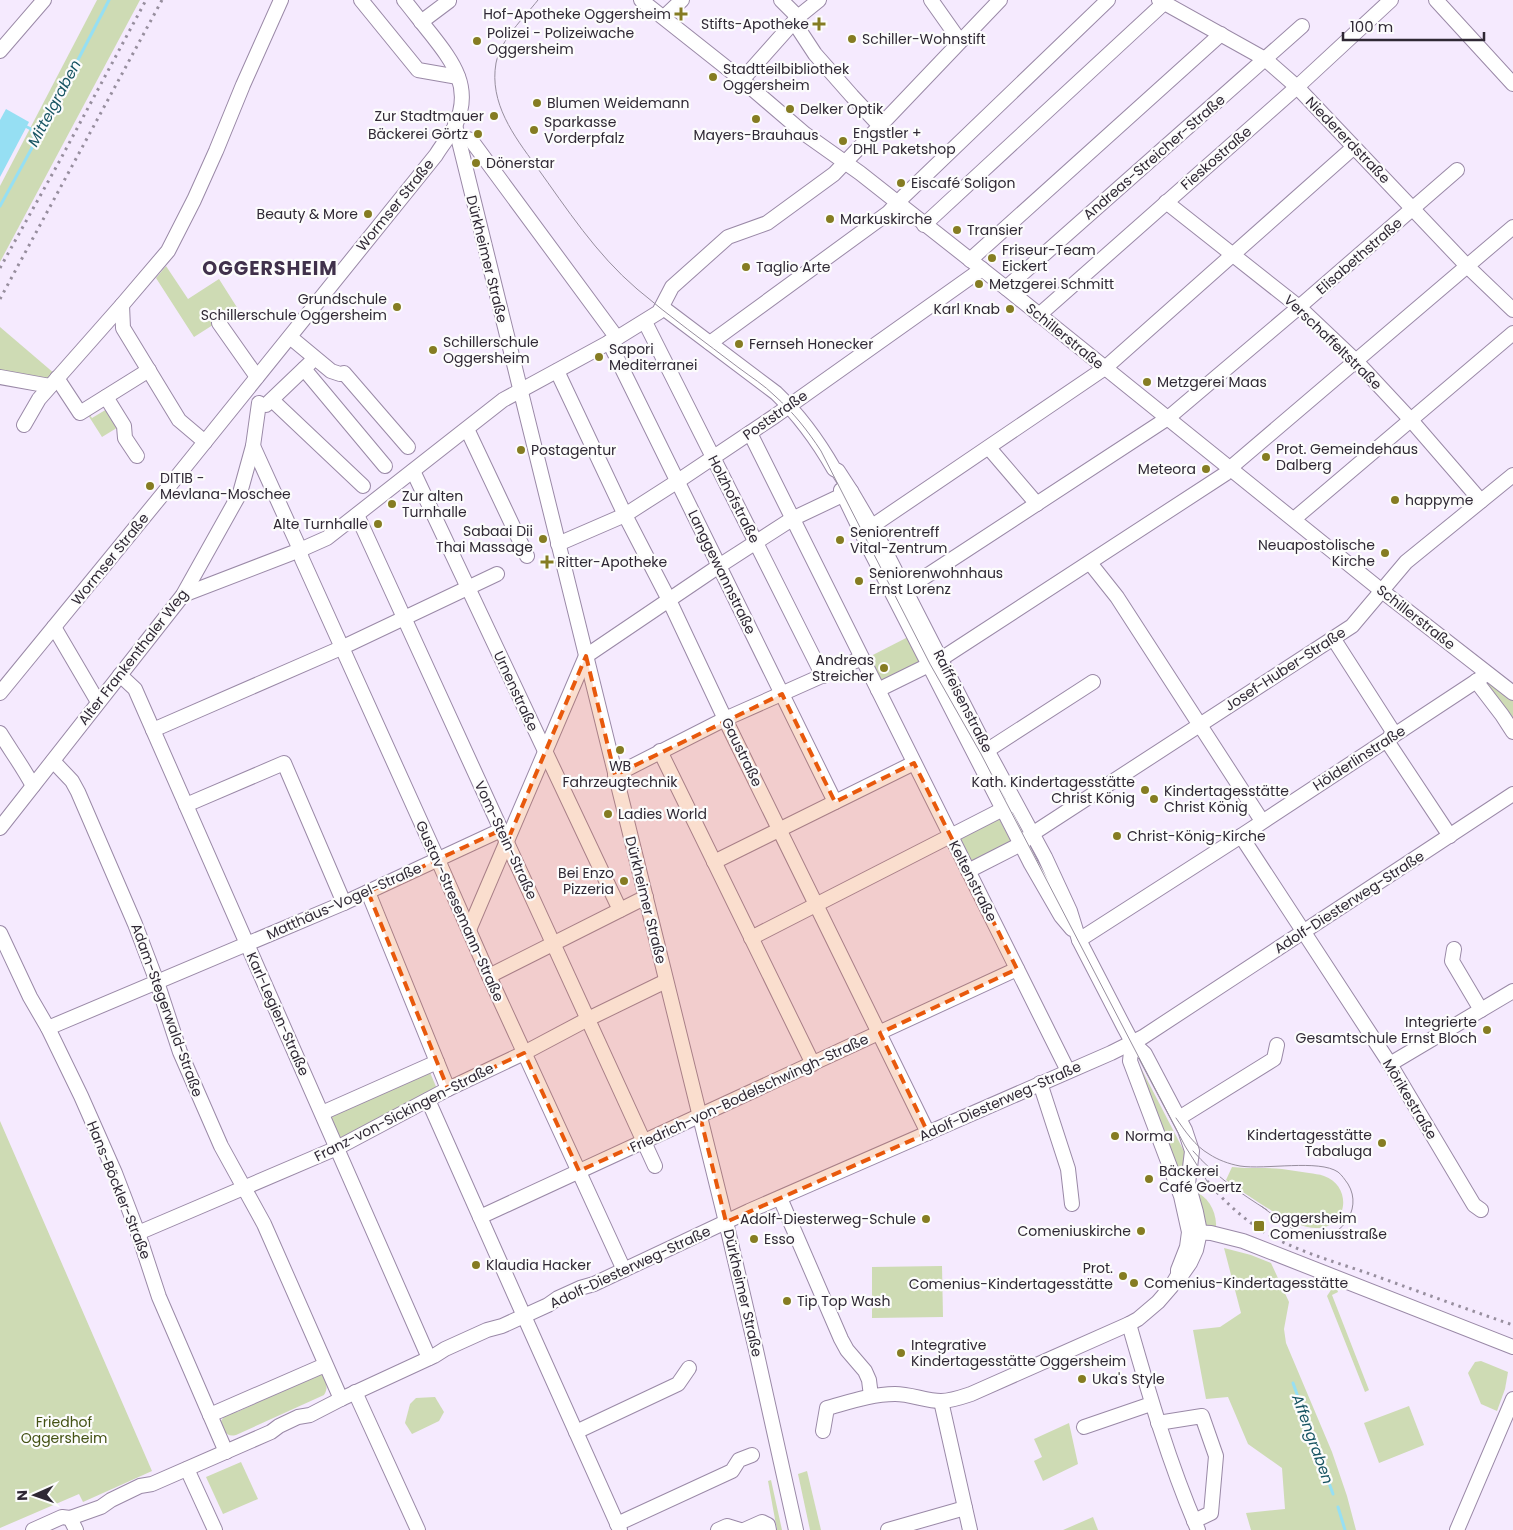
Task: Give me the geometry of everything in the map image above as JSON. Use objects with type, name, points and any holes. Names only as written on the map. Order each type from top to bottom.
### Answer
[{"type":"street","points":[[0,50],[44,0]]},
{"type":"street","points":[[24,425],[39,399],[168,251],[212,159],[282,0]]},
{"type":"street","points":[[361,0],[418,70],[458,77]]},
{"type":"street","points":[[404,0],[456,68],[461,86],[462,103],[456,131]]},
{"type":"street","name":"Schillerstraße","points":[[641,0],[742,80],[805,134],[928,221],[1039,315],[1382,591],[1482,677]]},
{"type":"street","points":[[664,17],[682,0]]},
{"type":"street","points":[[781,0],[796,20],[815,54],[880,126]]},
{"type":"street","points":[[742,80],[796,20],[818,0]]},
{"type":"street","points":[[931,0],[960,41]]},
{"type":"street","points":[[183,595],[327,538],[503,400],[645,322],[659,312],[672,288],[728,238],[767,223],[834,174],[1000,0]]},
{"type":"street","points":[[710,343],[888,213],[1108,0]]},
{"type":"street","name":"Fieskostraße","points":[[1039,315],[1297,87],[1391,0]]},
{"type":"street","points":[[1436,0],[1513,84]]},
{"type":"street","points":[[421,22],[448,1]]},
{"type":"street","points":[[928,221],[1162,2]]},
{"type":"street","name":"Niedererdstraße","points":[[1162,2],[1265,59],[1297,87],[1467,266],[1513,310]]},
{"type":"street","name":"Andreas-Streicher-Straße","points":[[1006,288],[1302,26]]},
{"type":"street","name":"Poststraße","points":[[558,544],[625,515],[789,406],[976,261],[1221,34]]},
{"type":"street","name":"Wormser Straße","points":[[0,692],[456,131]]},
{"type":"street","name":"Dürkheimer Straße","points":[[456,131],[732,1245],[796,1530]]},
{"type":"street","name":"Langgewannstraße","points":[[456,131],[471,140],[613,340],[719,566],[836,802]]},
{"type":"street","points":[[867,530],[1105,368],[1354,147]]},
{"type":"street","points":[[436,155],[450,154],[464,162]]},
{"type":"street","name":"Elisabethstraße","points":[[905,590],[1168,418],[1458,170]]},
{"type":"street","name":"Verschaffeltstraße","points":[[1166,202],[1300,307],[1355,360],[1410,419],[1481,501]]},
{"type":"street","points":[[878,690],[935,662],[1225,474],[1355,360],[1513,227]]},
{"type":"street","points":[[122,305],[123,328],[178,420],[205,442]]},
{"type":"street","name":"Raiffeisenstraße","points":[[662,307],[776,393],[813,435],[867,530],[1009,806],[1021,844],[1031,864],[1061,916],[1078,934]]},
{"type":"street","name":"Holzhofstraße","points":[[645,322],[823,676]]},
{"type":"street","points":[[220,323],[257,377]]},
{"type":"street","points":[[1294,519],[1513,333]]},
{"type":"street","points":[[290,337],[331,370],[340,374],[344,373],[408,447]]},
{"type":"street","points":[[265,401],[316,358]]},
{"type":"street","points":[[304,369],[385,466]]},
{"type":"street","points":[[0,377],[54,382],[80,413],[149,370]]},
{"type":"street","name":"Gaustraße","points":[[557,371],[625,515],[669,600],[725,719],[928,1133]]},
{"type":"street","points":[[322,391],[340,374]]},
{"type":"street","points":[[246,391],[265,401],[363,486]]},
{"type":"street","points":[[106,397],[124,426],[125,438],[137,456]]},
{"type":"street","name":"Alter Frankenthaler Weg","points":[[0,828],[183,595],[240,493],[265,401]]},
{"type":"street","points":[[467,429],[527,556]]},
{"type":"street","name":"Keltenstraße","points":[[750,433],[1068,1071]]},
{"type":"street","name":"Gustav-Stresemann-Straße","points":[[252,446],[489,976],[624,1270]]},
{"type":"street","points":[[988,448],[1037,504]]},
{"type":"street","name":"Urnenstraße","points":[[413,471],[620,910]]},
{"type":"street","name":"Josef-Huber-Straße","points":[[968,871],[1021,844],[1032,834],[1199,724],[1352,626],[1406,562],[1512,477]]},
{"type":"street","points":[[469,930],[504,836],[545,752],[586,656],[792,519],[847,493]]},
{"type":"street","name":"Vom-Stein-Straße","points":[[357,514],[655,1166]]},
{"type":"street","name":"Raiffeisenstraße","points":[[867,530],[905,590],[935,662]]},
{"type":"street","points":[[1090,563],[1117,597],[1262,821]]},
{"type":"street","points":[[153,730],[341,648],[497,574]]},
{"type":"street","points":[[54,627],[98,702]]},
{"type":"street","points":[[1332,638],[1392,730],[1389,744],[1450,836]]},
{"type":"street","points":[[615,774],[725,719],[862,658]]},
{"type":"street","name":"Karl-Legien-Straße","points":[[120,675],[135,690],[429,1358]]},
{"type":"street","points":[[1482,677],[1513,693]]},
{"type":"street","points":[[1482,677],[1513,732]]},
{"type":"street","name":"Hölderlinstraße","points":[[1078,934],[1241,836],[1482,677]]},
{"type":"street","points":[[982,754],[1093,682]]},
{"type":"street","points":[[0,733],[33,786]]},
{"type":"street","points":[[660,751],[813,1064]]},
{"type":"street","name":"Adam-Stegerwald-Straße","points":[[53,761],[72,781],[78,792],[136,924],[180,1052],[221,1146],[264,1224],[341,1399]]},
{"type":"street","points":[[186,806],[284,762],[344,902]]},
{"type":"street","points":[[714,862],[914,764]]},
{"type":"street","name":"Adolf-Diesterweg-Straße","points":[[33,1530],[62,1517],[73,1524],[100,1506],[140,1486],[152,1484],[226,1452],[271,1432],[298,1417],[310,1415],[445,1349],[487,1330],[502,1326],[548,1305],[558,1298],[594,1284],[726,1222],[1132,1042],[1304,932],[1513,794]]},
{"type":"street","points":[[751,938],[1009,806]]},
{"type":"street","name":"Raiffeisenstraße","points":[[1009,806],[1032,834],[1043,852],[1070,911],[1078,934],[1132,1042],[1145,1054],[1180,1118],[1192,1151],[1188,1184],[1196,1212],[1194,1232]]},
{"type":"street","name":"Matthäus-Vogel-Straße","points":[[48,1028],[368,892],[438,860],[504,836]]},
{"type":"street","name":"Mörikestraße","points":[[1241,836],[1390,1064],[1474,1205],[1481,1210]]},
{"type":"street","points":[[368,892],[448,1089]]},
{"type":"street","points":[[489,976],[554,945],[646,897]]},
{"type":"street","name":"Hans-Böckler-Straße","points":[[0,933],[30,997],[48,1028],[81,1096],[115,1173],[138,1233],[159,1297],[226,1452]]},
{"type":"street","points":[[1454,949],[1452,962],[1481,1010]]},
{"type":"street","name":"Friedrich-von-Bodelschwingh-Straße","points":[[480,1217],[1018,970]]},
{"type":"street","name":"Franz-von-Sickingen-Straße","points":[[138,1233],[336,1148],[448,1089],[666,981]]},
{"type":"street","points":[[1390,1064],[1513,991]]},
{"type":"street","points":[[823,1431],[827,1408],[872,1396],[894,1394],[941,1401],[971,1394],[1138,1319],[1158,1302],[1171,1287],[1178,1275],[1183,1273],[1196,1250],[1194,1232],[1130,1061],[1132,1042]]},
{"type":"street","points":[[1180,1118],[1274,1059],[1277,1045]]},
{"type":"street","points":[[322,1113],[437,1062]]},
{"type":"street","points":[[1040,1083],[1068,1169],[1072,1204]]},
{"type":"street","points":[[428,1100],[619,1527],[732,1471],[739,1460],[752,1455]]},
{"type":"street","points":[[780,1198],[841,1339],[847,1350],[865,1371],[872,1396]]},
{"type":"street","points":[[1194,1232],[1211,1233],[1243,1241],[1513,1347]]},
{"type":"street","points":[[702,1233],[732,1245]]},
{"type":"street","points":[[1129,1324],[1151,1404],[1175,1473],[1196,1526],[1211,1512],[1216,1456],[1202,1416],[1158,1423]]},
{"type":"street","points":[[210,1415],[325,1365]]},
{"type":"street","points":[[576,1432],[678,1384],[689,1368]]},
{"type":"street","points":[[356,1392],[418,1530]]},
{"type":"street","points":[[941,1401],[970,1530]]},
{"type":"street","points":[[1084,1427],[1151,1404]]},
{"type":"street","points":[[1457,1530],[1512,1404]]},
{"type":"street","points":[[187,1469],[215,1530]]},
{"type":"street","points":[[888,1530],[965,1508]]},
{"type":"street","points":[[744,1530],[762,1522],[768,1525],[769,1530]]},
{"type":"street","points":[[718,1530],[727,1526],[740,1530]]},
{"type":"highlighted area","points":[[586,656],[615,775],[782,694],[835,802],[914,763],[1017,969],[880,1033],[928,1133],[726,1222],[700,1116],[579,1171],[524,1053],[448,1089],[368,892],[501,830],[507,842]]},
{"type":"green space","points":[[97,0],[140,0],[0,262],[0,186]]},
{"type":"green space","points":[[166,266],[188,299],[219,279],[238,309],[194,337],[156,278]]},
{"type":"green space","points":[[0,327],[55,374],[48,381],[0,373]]},
{"type":"green space","points":[[107,409],[120,426],[102,437],[88,415],[92,418]]},
{"type":"green space","points":[[908,637],[922,665],[879,686],[865,659]]},
{"type":"green space","points":[[1487,677],[1513,697],[1513,727],[1480,682]]},
{"type":"green space","points":[[997,815],[1013,845],[970,867],[955,837]]},
{"type":"green space","points":[[1141,1068],[1187,1157],[1184,1185],[1139,1070]]},
{"type":"green space","points":[[429,1070],[437,1089],[337,1141],[326,1116]]},
{"type":"green space","name":"Friedhof Oggersheim","points":[[0,1121],[152,1471],[83,1502],[79,1494],[0,1528]]},
{"type":"green space","points":[[1232,1167],[1282,1169],[1324,1176],[1340,1188],[1343,1206],[1340,1214],[1335,1221],[1327,1226],[1317,1228],[1295,1223],[1270,1210],[1226,1180]]},
{"type":"green space","points":[[1198,1193],[1203,1196],[1212,1208],[1216,1229],[1204,1226],[1195,1194]]},
{"type":"green space","points":[[1224,1248],[1251,1255],[1271,1263],[1289,1302],[1284,1329],[1286,1343],[1332,1452],[1356,1530],[1251,1530],[1246,1513],[1285,1509],[1282,1468],[1248,1444],[1228,1397],[1206,1399],[1193,1330],[1220,1327],[1241,1313]]},
{"type":"green space","points":[[942,1266],[943,1317],[872,1318],[872,1267]]},
{"type":"green space","points":[[1333,1287],[1338,1292],[1332,1295],[1369,1390],[1365,1392],[1327,1296]]},
{"type":"green space","points":[[1481,1361],[1508,1372],[1505,1389],[1497,1411],[1481,1404],[1468,1373],[1475,1362]]},
{"type":"green space","points":[[321,1373],[326,1384],[324,1395],[236,1435],[232,1436],[225,1432],[221,1421],[225,1415],[237,1412]]},
{"type":"green space","points":[[435,1397],[444,1412],[439,1421],[412,1434],[405,1423],[410,1404],[416,1398]]},
{"type":"green space","points":[[1409,1406],[1424,1445],[1379,1463],[1364,1423]]},
{"type":"green space","points":[[1069,1423],[1078,1464],[1043,1481],[1034,1461],[1042,1457],[1034,1439]]},
{"type":"green space","points":[[241,1462],[258,1499],[223,1514],[206,1477]]},
{"type":"green space","points":[[807,1471],[821,1530],[810,1530],[798,1474]]},
{"type":"green space","points":[[771,1480],[782,1530],[777,1530],[768,1481]]},
{"type":"green space","points":[[1093,1517],[1098,1530],[1063,1530]]},
{"type":"water","points":[[6,109],[29,122],[0,177],[0,120]]},
{"type":"waterway","name":"Mittelgraben","points":[[0,206],[109,0]]},
{"type":"waterway","points":[[27,127],[31,129],[35,141]]},
{"type":"waterway","name":"Affengraben","points":[[1293,1383],[1333,1494]]},
{"type":"waterway","name":"Affengraben","points":[[1338,1507],[1345,1530]]},
{"type":"tram line","points":[[538,0],[508,38],[496,63],[496,92],[505,118],[512,131],[571,215],[608,261],[649,299],[771,392],[800,422],[821,451],[930,664],[981,754],[1185,1146],[1207,1181]]},
{"type":"tram line","points":[[1176,1118],[1199,1147],[1228,1163],[1251,1167],[1318,1166],[1338,1172],[1348,1184],[1353,1204],[1351,1214],[1346,1222],[1339,1229],[1320,1237],[1309,1236],[1296,1231],[1261,1206]]},
{"type":"tram line","points":[[1193,1151],[1228,1183],[1267,1210]]},
{"type":"railway","points":[[0,268],[146,0]]},
{"type":"railway","points":[[0,299],[162,0]]},
{"type":"railway","points":[[1207,1181],[1246,1219],[1261,1230],[1287,1244],[1316,1256],[1513,1325]]},
{"type":"place","name":"Hof-Apotheke Oggersheim","points":[[681,14]]},
{"type":"place","name":"Stifts-Apotheke","points":[[819,24]]},
{"type":"place","name":"Schiller-Wohnstift","points":[[852,39]]},
{"type":"place","name":"Polizei - Polizeiwache Oggersheim","points":[[477,41]]},
{"type":"place","name":"Stadtteilbibliothek Oggersheim","points":[[713,77]]},
{"type":"place","name":"Blumen Weidemann","points":[[537,103]]},
{"type":"place","name":"Delker Optik","points":[[790,109]]},
{"type":"place","name":"Zur Stadtmauer","points":[[494,116]]},
{"type":"place","name":"Mayers-Brauhaus","points":[[756,119]]},
{"type":"place","name":"Sparkasse Vorderpfalz","points":[[534,130]]},
{"type":"place","name":"Bäckerei Görtz","points":[[478,134]]},
{"type":"place","name":"Engstler + DHL Paketshop","points":[[843,141]]},
{"type":"place","name":"Dönerstar","points":[[476,163]]},
{"type":"place","name":"Eiscafé Soligon","points":[[901,183]]},
{"type":"place","name":"Beauty & More","points":[[368,214]]},
{"type":"place","name":"Markuskirche","points":[[830,219]]},
{"type":"place","name":"Transier","points":[[957,230]]},
{"type":"place","name":"Friseur-Team Eickert","points":[[992,258]]},
{"type":"place","name":"Taglio Arte","points":[[746,267]]},
{"type":"place","name":"Metzgerei Schmitt","points":[[979,284]]},
{"type":"place","name":"Grundschule Schillerschule Oggersheim","points":[[397,307]]},
{"type":"place","name":"Karl Knab","points":[[1010,309]]},
{"type":"place","name":"Fernseh Honecker","points":[[739,344]]},
{"type":"place","name":"Schillerschule Oggersheim","points":[[433,350]]},
{"type":"place","name":"Sapori Mediterranei","points":[[599,357]]},
{"type":"place","name":"Metzgerei Maas","points":[[1147,382]]},
{"type":"place","name":"Postagentur","points":[[521,450]]},
{"type":"place","name":"Prot. Gemeindehaus Dalberg","points":[[1266,457]]},
{"type":"place","name":"Meteora","points":[[1206,469]]},
{"type":"place","name":"DITIB - Mevlana-Moschee","points":[[150,486]]},
{"type":"place","name":"happyme","points":[[1395,500]]},
{"type":"place","name":"Zur alten Turnhalle","points":[[392,504]]},
{"type":"place","name":"Alte Turnhalle","points":[[378,524]]},
{"type":"place","name":"Sabaai Dii Thai Massage","points":[[543,539]]},
{"type":"place","name":"Seniorentreff Vital-Zentrum","points":[[840,540]]},
{"type":"place","name":"Neuapostolische Kirche","points":[[1385,553]]},
{"type":"place","name":"Ritter-Apotheke","points":[[547,562]]},
{"type":"place","name":"Seniorenwohnhaus Ernst Lorenz","points":[[859,581]]},
{"type":"place","name":"Andreas Streicher","points":[[884,668]]},
{"type":"place","name":"WB Fahrzeugtechnik","points":[[620,750]]},
{"type":"place","name":"Kath. Kindertagesstätte Christ König","points":[[1145,790]]},
{"type":"place","name":"Kindertagesstätte Christ König","points":[[1154,799]]},
{"type":"place","name":"Ladies World","points":[[608,814]]},
{"type":"place","name":"Christ-König-Kirche","points":[[1117,836]]},
{"type":"place","name":"Bei Enzo Pizzeria","points":[[624,881]]},
{"type":"place","name":"Integrierte Gesamtschule Ernst Bloch","points":[[1487,1030]]},
{"type":"place","name":"Norma","points":[[1115,1136]]},
{"type":"place","name":"Kindertagesstätte Tabaluga","points":[[1382,1143]]},
{"type":"place","name":"Bäckerei Café Goertz","points":[[1149,1179]]},
{"type":"place","name":"Adolf-Diesterweg-Schule","points":[[926,1219]]},
{"type":"place","name":"Oggersheim Comeniusstraße","points":[[1259,1226]]},
{"type":"place","name":"Comeniuskirche","points":[[1141,1231]]},
{"type":"place","name":"Esso","points":[[754,1239]]},
{"type":"place","name":"Klaudia Hacker","points":[[476,1265]]},
{"type":"place","name":"Prot. Comenius-Kindertagesstätte","points":[[1123,1276]]},
{"type":"place","name":"Comenius-Kindertagesstätte","points":[[1134,1283]]},
{"type":"place","name":"Tip Top Wash","points":[[787,1301]]},
{"type":"place","name":"Integrative Kindertagesstätte Oggersheim","points":[[901,1353]]},
{"type":"place","name":"Uka's Style","points":[[1082,1379]]},
{"type":"district","name":"OGGERSHEIM","points":[[270,268]]}]
